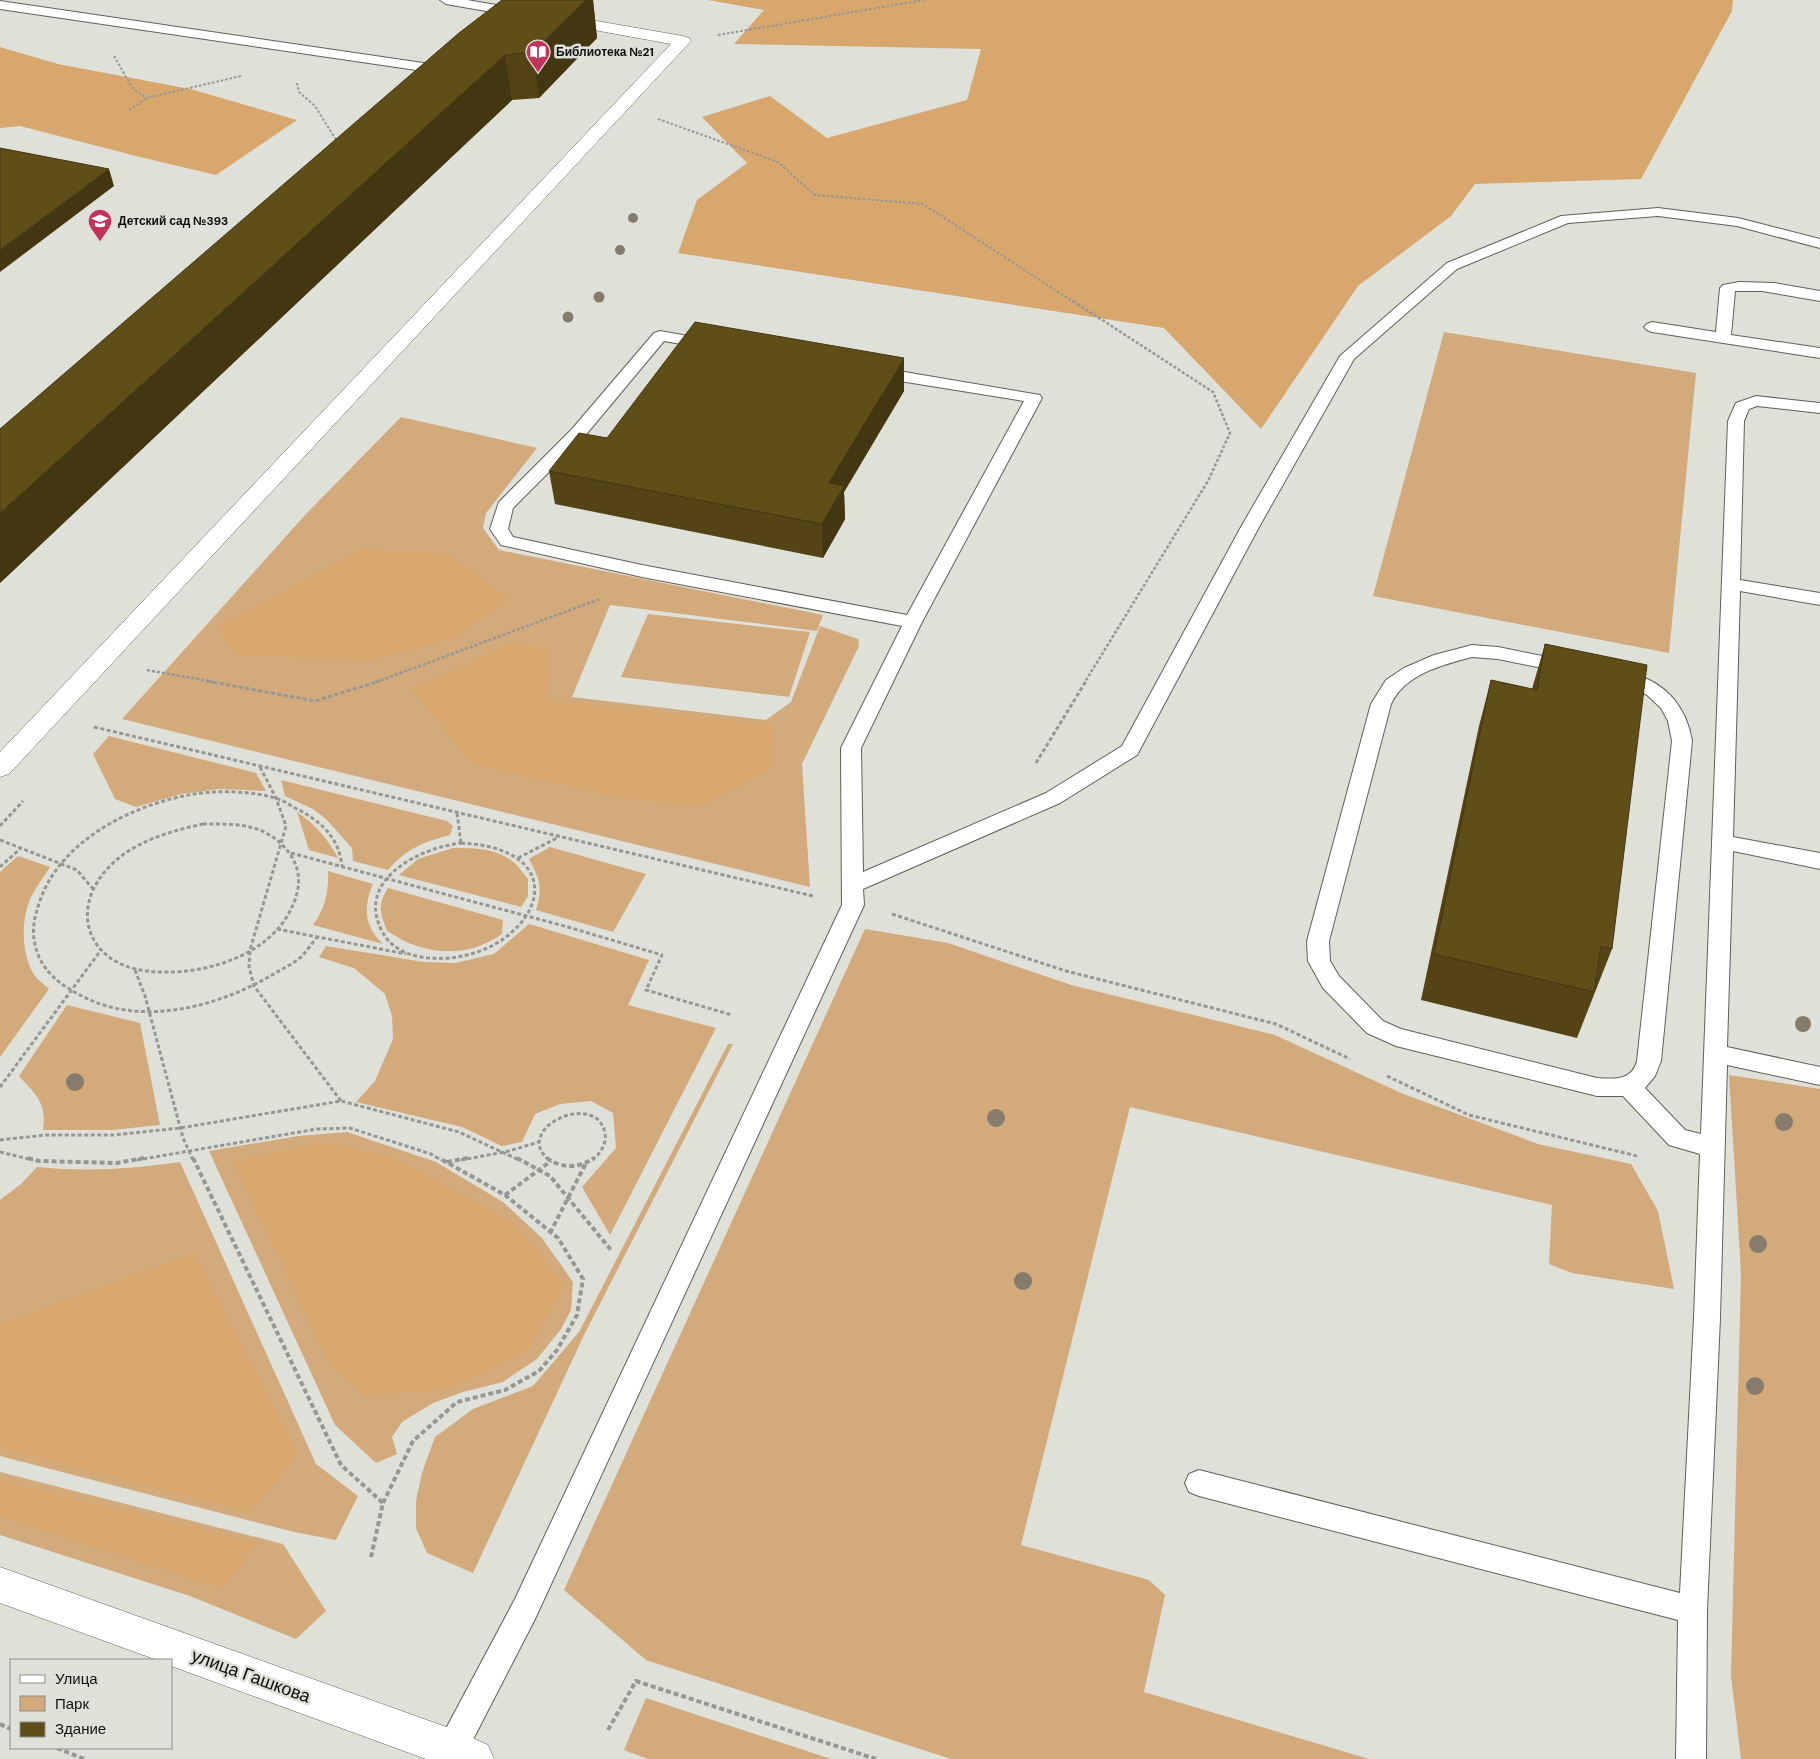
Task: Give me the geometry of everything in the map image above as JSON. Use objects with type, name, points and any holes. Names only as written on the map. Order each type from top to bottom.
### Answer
[{"type":"street","points":[[527,7],[683,41]]},
{"type":"street","points":[[0,768],[683,41]]},
{"type":"street","name":"улица Гашкова","points":[[0,1585],[457,1756]]},
{"type":"lane","points":[[446,0],[527,7]]},
{"type":"lane","points":[[0,5],[430,68],[463,63]]},
{"type":"lane","points":[[510,25],[527,7]]},
{"type":"lane","points":[[852,885],[1052,798],[1130,750],[1250,527],[1348,356],[1452,266],[1566,219],[1658,212],[1738,222],[1820,244]]},
{"type":"lane","points":[[1723,338],[1728,288],[1740,285],[1757,286],[1820,296]]},
{"type":"lane","points":[[1652,327],[1820,353]]},
{"type":"lane","points":[[729,348],[660,336],[578,433],[505,506],[499,529],[507,542],[663,575],[913,622]]},
{"type":"lane","points":[[457,1756],[853,905],[851,748],[913,622],[1034,398],[857,369]]},
{"type":"lane","points":[[1691,1759],[1693,1610],[1706,1328],[1736,421],[1742,406],[1756,401],[1820,408]]},
{"type":"lane","points":[[1731,584],[1820,599]]},
{"type":"lane","points":[[1472,651],[1498,653],[1635,681],[1652,688],[1666,701],[1676,715],[1681,726],[1682,741],[1649,1061],[1647,1072],[1639,1080],[1628,1086],[1618,1088],[1597,1087],[1396,1037],[1374,1027],[1360,1014],[1331,982],[1319,961],[1318,941],[1381,704],[1392,685],[1411,673],[1442,659],[1472,651]]},
{"type":"lane","points":[[1722,842],[1820,861]]},
{"type":"lane","points":[[1715,1053],[1820,1076]]},
{"type":"lane","points":[[1628,1086],[1677,1138],[1712,1146]]},
{"type":"lane","points":[[1199,1483],[1693,1610]]},
{"type":"path","points":[[683,41],[924,0]]},
{"type":"path","points":[[114,22],[101,34],[134,90],[147,98]]},
{"type":"path","points":[[306,50],[294,60],[292,68],[299,92],[315,106],[340,145]]},
{"type":"path","points":[[130,110],[147,98],[293,64]]},
{"type":"path","points":[[138,669],[315,701],[400,675],[663,575]]},
{"type":"path","points":[[92,727],[97,720]]},
{"type":"path","points":[[260,767],[276,798],[286,826],[250,950],[249,966],[254,986],[341,1101]]},
{"type":"path","points":[[318,936],[300,958],[254,986],[203,1005],[149,1012],[99,1005],[60,985],[38,956],[33,920],[46,884],[73,850],[102,828],[136,810],[173,798],[219,792],[246,793],[276,798],[306,812],[328,829],[341,851],[342,866]]},
{"type":"path","points":[[457,813],[462,844]]},
{"type":"path","points":[[203,824],[235,824],[264,831],[281,842],[290,853],[298,865],[300,888],[290,912],[271,936],[242,955],[207,969],[169,974],[135,970],[108,958],[92,938],[86,914],[93,890],[111,865],[138,845],[169,831],[203,824]]},
{"type":"path","points":[[517,858],[559,837]]},
{"type":"path","points":[[0,840],[77,870],[93,890]]},
{"type":"path","points":[[276,928],[428,958],[451,959],[483,951],[498,945],[516,932],[529,916],[535,897],[534,878],[522,862],[504,850],[481,844],[462,844],[428,850],[405,862],[387,878],[377,894],[374,912],[378,928],[389,942],[406,952],[428,958]]},
{"type":"path","points":[[0,867],[21,848]]},
{"type":"path","points":[[290,853],[529,916],[662,955],[646,990],[732,1015]]},
{"type":"path","points":[[0,1087],[101,950]]},
{"type":"path","points":[[135,970],[149,1012],[180,1128],[189,1151],[341,1465],[382,1503]]},
{"type":"path","points":[[0,1140],[45,1135],[114,1135],[180,1128],[341,1101],[459,1132],[505,1152],[550,1176],[611,1250]]},
{"type":"path","points":[[565,1114],[587,1114],[602,1124],[606,1133],[606,1141],[596,1157],[586,1163],[564,1167],[551,1161],[540,1150],[538,1142],[547,1125],[555,1118],[565,1114]]},
{"type":"path","points":[[0,1152],[39,1161],[117,1163],[317,1129],[350,1128],[431,1154],[505,1195],[558,1238],[582,1279],[577,1315],[557,1350],[539,1371],[505,1390],[457,1402],[413,1441],[382,1503],[370,1558]]},
{"type":"path","points":[[446,1162],[505,1152],[538,1142]]},
{"type":"path","points":[[505,1195],[551,1161]]},
{"type":"path","points":[[550,1233],[586,1163]]},
{"type":"path","points":[[608,1730],[636,1681],[876,1759]]},
{"type":"path","points":[[59,1749],[84,1759]]},
{"type":"green space","points":[[1444,332],[1696,373],[1669,653],[1373,596]]},
{"type":"green space","points":[[401,417],[537,448],[486,513],[483,528],[499,550],[823,615],[817,631],[610,605],[572,697],[766,720],[791,702],[820,626],[858,639],[859,646],[802,764],[810,887],[122,719],[306,514]]},
{"type":"green space","points":[[648,614],[810,632],[789,697],[621,677]]},
{"type":"green space","points":[[109,736],[256,773],[266,791],[218,789],[181,794],[136,807],[115,799],[93,754]]},
{"type":"green space","points":[[281,780],[447,821],[453,826],[450,835],[431,840],[416,847],[401,857],[388,870],[353,861],[352,848],[326,819],[313,809],[285,796]]},
{"type":"green space","points":[[297,812],[321,833],[338,858],[309,850]]},
{"type":"green space","points":[[550,847],[646,874],[613,932],[536,910],[540,889],[536,873],[529,859]]},
{"type":"green space","points":[[453,848],[491,851],[514,863],[528,879],[528,896],[521,907],[399,875],[418,859]]},
{"type":"green space","points":[[18,856],[50,867],[31,897],[24,925],[24,945],[29,964],[33,973],[49,989],[0,1057],[0,872]]},
{"type":"green space","points":[[328,871],[373,884],[368,901],[367,916],[372,930],[383,944],[313,925],[321,913],[325,900],[328,886]]},
{"type":"green space","points":[[388,888],[503,920],[502,934],[473,948],[459,951],[429,949],[415,945],[387,931],[381,905]]},
{"type":"green space","points":[[529,924],[649,960],[628,1005],[716,1028],[610,1235],[582,1187],[616,1148],[613,1113],[591,1101],[560,1104],[535,1114],[522,1142],[502,1146],[462,1127],[356,1102],[375,1081],[393,1039],[392,1016],[385,994],[354,968],[319,957],[326,946],[424,962],[456,963],[494,954]]},
{"type":"green space","points":[[865,929],[948,943],[1071,985],[1275,1035],[1401,1093],[1538,1144],[1631,1164],[1658,1211],[1674,1289],[1572,1273],[1549,1264],[1552,1205],[1130,1107],[1021,1545],[1149,1580],[1165,1595],[1144,1692],[1369,1759],[951,1759],[646,1660],[564,1590]]},
{"type":"green space","points":[[67,1005],[140,1023],[160,1125],[112,1130],[43,1130],[42,1106],[35,1094],[19,1076]]},
{"type":"green space","points":[[728,1044],[733,1044],[585,1333],[473,1573],[427,1553],[416,1528],[416,1501],[422,1473],[435,1437],[473,1409],[533,1386],[579,1332]]},
{"type":"green space","points":[[1729,1075],[1820,1089],[1820,1759],[1741,1759],[1731,1676],[1741,1273]]},
{"type":"green space","points":[[347,1132],[436,1162],[503,1202],[542,1238],[573,1282],[571,1310],[561,1329],[537,1359],[503,1382],[463,1392],[433,1403],[402,1422],[392,1437],[397,1454],[376,1463],[335,1425],[209,1151],[298,1136]]},
{"type":"green space","points":[[180,1162],[316,1464],[358,1496],[336,1540],[294,1532],[0,1456],[0,1200],[21,1184],[37,1167],[108,1169]]},
{"type":"green space","points":[[0,1472],[283,1544],[326,1611],[296,1639],[190,1596],[0,1535]]},
{"type":"green space","points":[[646,1698],[831,1759],[648,1759],[624,1750]]},
{"type":"shaded area","points":[[708,0],[1733,0],[1732,11],[1641,179],[1475,184],[1451,216],[1358,286],[1261,429],[1164,328],[678,253],[697,200],[747,163],[702,117],[770,96],[827,138],[967,100],[981,49],[734,44],[764,10]]},
{"type":"shaded area","points":[[0,47],[58,64],[190,89],[297,120],[216,175],[20,126],[0,128]]},
{"type":"shaded area","points":[[359,549],[448,554],[509,599],[453,639],[367,661],[235,655],[217,627],[324,570]]},
{"type":"shaded area","points":[[510,643],[553,650],[546,700],[771,725],[777,765],[702,807],[621,798],[471,764],[412,689]]},
{"type":"shaded area","points":[[325,1142],[394,1158],[514,1223],[565,1285],[527,1352],[449,1389],[367,1397],[330,1366],[232,1162]]},
{"type":"shaded area","points":[[195,1253],[298,1454],[250,1513],[0,1448],[0,1324]]},
{"type":"shaded area","points":[[0,1480],[257,1543],[223,1589],[0,1516]]},
{"type":"building","points":[[502,0],[586,0],[533,52],[505,55],[0,513],[0,429],[459,33]]},
{"type":"building","points":[[0,148],[109,169],[0,250]]},
{"type":"building","points":[[695,322],[904,358],[829,483],[844,486],[822,524],[549,471],[579,433],[607,438]]},
{"type":"building","points":[[1545,644],[1647,665],[1612,949],[1601,946],[1594,992],[1434,954],[1491,680],[1537,690]]},
{"type":"place","name":"Библиотека №21","points":[[538,73]]},
{"type":"place","name":"Детский сад №393","points":[[100,242]]}]
